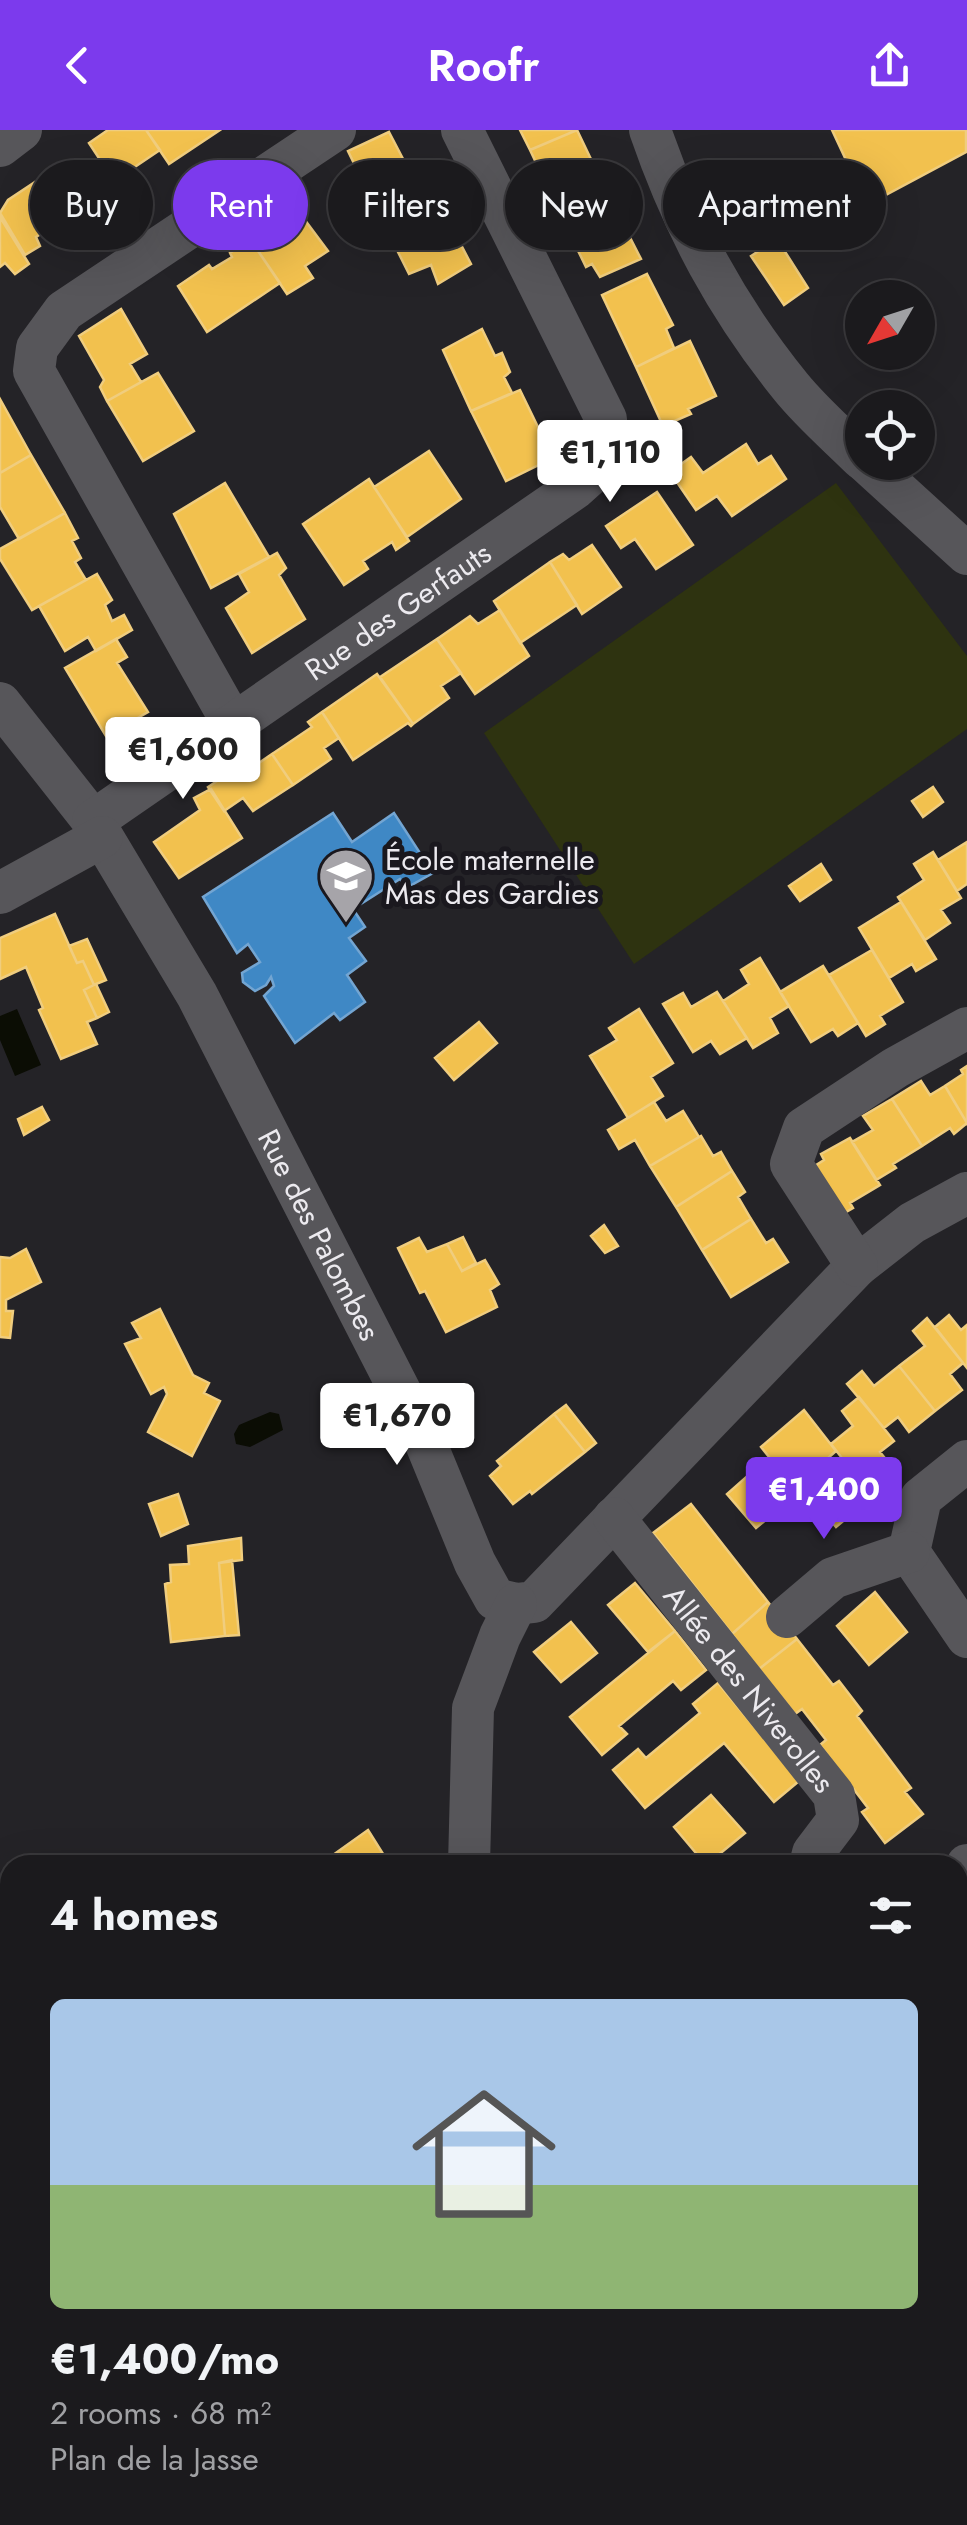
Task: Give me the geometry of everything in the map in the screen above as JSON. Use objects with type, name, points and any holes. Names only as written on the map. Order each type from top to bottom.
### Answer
[{"type":"street","points":[[0,146],[22,130]]},
{"type":"street","points":[[233,724],[34,372],[37,348],[64,312],[335,130]]},
{"type":"street","name":"Rue des Gerfauts","points":[[0,893],[97,829],[233,724],[574,489],[603,462],[606,420],[462,130]]},
{"type":"street","points":[[650,130],[665,174],[712,277],[792,389],[845,442]]},
{"type":"street","points":[[885,480],[967,554]]},
{"type":"street","name":"Rue des Palombes","points":[[0,703],[97,829],[196,995],[422,1434],[494,1600],[516,1604]]},
{"type":"street","points":[[856,1266],[791,1164],[804,1128],[895,1068],[967,1028]]},
{"type":"street","points":[[469,1855],[473,1708],[516,1604],[534,1602],[856,1266],[912,1223],[967,1193]]},
{"type":"street","points":[[967,1461],[922,1498],[909,1552],[967,1637]]},
{"type":"street","name":"Allée des Niverolles","points":[[614,1518],[834,1795],[838,1820],[812,1855]]},
{"type":"street","points":[[787,1617],[833,1578],[909,1552]]},
{"type":"green space","points":[[836,483],[967,656],[967,729],[634,964],[484,733]]},
{"type":"shaded area","points":[[17,1009],[41,1065],[15,1076],[0,1040],[0,1016]]},
{"type":"shaded area","points":[[270,1412],[279,1414],[283,1430],[250,1447],[236,1444],[234,1434],[239,1425]]},
{"type":"building: Homes","points":[[108,130],[146,130],[160,150],[145,160],[100,160],[89,143]]},
{"type":"building: Homes","points":[[146,130],[220,130],[173,160],[169,164]]},
{"type":"building: Homes","points":[[520,130],[577,130],[530,150]]},
{"type":"building: Homes","points":[[577,130],[591,160],[535,160],[530,150]]},
{"type":"building: Homes","points":[[832,130],[966,130],[966,152],[886,195],[886,160],[846,160]]},
{"type":"building: Homes","points":[[389,132],[404,160],[352,160],[348,151]]},
{"type":"building: Homes","points":[[30,185],[30,250],[33,250],[25,255],[0,213],[8,200]]},
{"type":"building: Homes","points":[[0,217],[29,264],[15,274],[5,263],[0,267]]},
{"type":"building: Homes","points":[[308,224],[328,251],[305,266],[313,278],[287,294],[257,250],[308,250]]},
{"type":"building: Homes","points":[[258,250],[280,283],[207,332],[178,286],[209,265],[212,269],[232,257],[230,253]]},
{"type":"building: Homes","points":[[397,250],[464,250],[471,264],[438,284],[431,265],[409,274]]},
{"type":"building: Homes","points":[[578,250],[636,250],[641,259],[600,277],[592,264],[586,267]]},
{"type":"building: Homes","points":[[760,250],[784,250],[808,288],[784,305],[751,256]]},
{"type":"building: Homes","points":[[647,274],[673,325],[666,329],[674,348],[636,367],[602,295]]},
{"type":"building: Homes","points":[[121,309],[147,354],[130,364],[141,382],[107,401],[100,387],[104,380],[79,336]]},
{"type":"building: Homes","points":[[482,329],[495,356],[502,353],[510,372],[504,377],[512,393],[471,411],[443,350]]},
{"type":"building: Homes","points":[[690,341],[716,396],[688,409],[691,414],[663,426],[636,367]]},
{"type":"building: Homes","points":[[158,373],[194,431],[143,461],[107,401]]},
{"type":"building: Homes","points":[[520,390],[553,458],[506,481],[471,411]]},
{"type":"building: Homes","points":[[0,399],[31,455],[0,473]]},
{"type":"building: Homes","points":[[746,444],[758,464],[771,456],[786,479],[732,516],[717,496],[696,510],[670,472],[691,457],[703,473]]},
{"type":"building: Homes","points":[[429,451],[461,499],[407,537],[374,487]]},
{"type":"building: Homes","points":[[31,455],[65,513],[19,539],[0,507],[0,473]]},
{"type":"building: Homes","points":[[369,479],[409,541],[396,550],[392,542],[363,561],[368,569],[344,585],[303,524]]},
{"type":"building: Homes","points":[[225,483],[269,557],[211,588],[174,514]]},
{"type":"building: Homes","points":[[657,492],[693,545],[656,569],[635,539],[621,548],[606,526]]},
{"type":"building: Homes","points":[[65,513],[78,538],[72,541],[81,558],[75,562],[86,580],[32,610],[0,559],[0,549]]},
{"type":"building: Homes","points":[[592,545],[621,587],[582,614],[550,562],[563,554],[569,560]]},
{"type":"building: Homes","points":[[277,553],[286,568],[279,575],[305,619],[252,653],[226,608],[249,592],[239,574]]},
{"type":"building: Homes","points":[[550,562],[577,605],[520,643],[494,601]]},
{"type":"building: Homes","points":[[97,574],[112,600],[105,605],[112,621],[124,615],[132,630],[96,651],[88,637],[65,651],[39,606]]},
{"type":"building: Homes","points":[[500,610],[529,656],[475,694],[437,639],[470,616],[478,624]]},
{"type":"building: Homes","points":[[116,639],[127,657],[117,663],[148,712],[106,736],[65,668]]},
{"type":"building: Homes","points":[[437,639],[461,673],[441,686],[449,698],[413,724],[380,677]]},
{"type":"building: Homes","points":[[377,674],[413,724],[408,723],[353,760],[322,712]]},
{"type":"building: Homes","points":[[322,712],[339,738],[324,748],[331,759],[293,785],[272,754],[312,727],[308,722]]},
{"type":"building: Homes","points":[[272,754],[293,785],[253,811],[243,798],[224,811],[208,787],[229,773],[234,780]]},
{"type":"building: Homes","points":[[933,787],[943,802],[923,817],[912,801]]},
{"type":"building: Homes","points":[[211,789],[242,838],[179,878],[154,842],[200,810],[194,798]]},
{"type":"building: Homes","points":[[967,842],[967,884],[957,891],[938,860]]},
{"type":"building: Homes","points":[[933,852],[961,898],[941,910],[950,923],[925,940],[898,897],[924,880],[914,864]]},
{"type":"building: Homes","points":[[821,864],[831,880],[800,901],[789,886]]},
{"type":"building: Homes","points":[[901,902],[936,959],[916,971],[912,964],[889,978],[859,928]]},
{"type":"building: Homes","points":[[55,914],[77,963],[83,961],[94,985],[84,990],[97,1018],[87,1022],[97,1044],[61,1059],[39,1010],[43,1008],[26,967],[0,979],[0,938]]},
{"type":"building: Homes","points":[[87,939],[106,980],[94,985],[83,961],[77,963],[69,946]]},
{"type":"building: Homes","points":[[872,950],[903,1002],[880,1016],[885,1024],[866,1036],[829,975]]},
{"type":"building: Homes","points":[[760,958],[789,1006],[770,1018],[778,1033],[753,1048],[723,1001],[749,984],[741,970]]},
{"type":"building: Homes","points":[[823,966],[858,1023],[838,1036],[833,1029],[811,1042],[780,992]]},
{"type":"building: Homes","points":[[96,984],[109,1012],[97,1018],[84,990]]},
{"type":"building: Homes","points":[[717,992],[747,1038],[720,1054],[711,1041],[693,1052],[663,1004],[683,993],[691,1007]]},
{"type":"building: Homes","points":[[639,1009],[673,1063],[651,1077],[663,1096],[628,1118],[590,1056],[617,1040],[609,1028]]},
{"type":"building: Homes","points":[[479,1022],[497,1043],[454,1080],[435,1058]]},
{"type":"building: Homes","points":[[967,1066],[967,1123],[945,1086],[963,1074],[961,1070]]},
{"type":"building: Homes","points":[[921,1081],[930,1095],[945,1086],[967,1123],[954,1134],[950,1128],[922,1146],[892,1099]]},
{"type":"building: Homes","points":[[892,1099],[922,1146],[876,1180],[852,1142],[873,1130],[863,1116]]},
{"type":"building: Homes","points":[[654,1102],[666,1121],[683,1111],[699,1137],[650,1166],[635,1140],[619,1149],[608,1130]]},
{"type":"building: Homes","points":[[42,1107],[49,1120],[24,1135],[18,1119]]},
{"type":"building: Homes","points":[[701,1136],[713,1156],[721,1152],[732,1171],[676,1207],[650,1166]]},
{"type":"building: Homes","points":[[850,1138],[880,1185],[850,1203],[853,1208],[839,1216],[810,1169],[824,1160],[821,1154]]},
{"type":"building: Homes","points":[[732,1171],[745,1192],[738,1197],[751,1219],[702,1250],[676,1207]]},
{"type":"building: Homes","points":[[751,1219],[766,1243],[773,1239],[788,1262],[731,1297],[702,1250]]},
{"type":"building: Homes","points":[[604,1225],[618,1246],[605,1253],[591,1236]]},
{"type":"building: Homes","points":[[463,1237],[476,1263],[462,1271],[447,1244]]},
{"type":"building: Homes","points":[[419,1238],[427,1252],[447,1244],[462,1271],[485,1260],[499,1284],[490,1290],[497,1307],[446,1332],[425,1291],[420,1293],[398,1248]]},
{"type":"building: Homes","points":[[26,1249],[41,1282],[6,1300],[6,1311],[13,1311],[10,1338],[0,1337],[0,1257],[10,1258]]},
{"type":"building: Homes","points":[[160,1309],[193,1375],[209,1383],[204,1393],[220,1401],[192,1456],[148,1432],[167,1394],[164,1387],[151,1394],[125,1344],[141,1338],[132,1323]]},
{"type":"building: Homes","points":[[949,1315],[961,1330],[967,1325],[967,1368],[935,1327]]},
{"type":"building: Homes","points":[[927,1318],[963,1363],[950,1374],[962,1390],[935,1411],[899,1366],[925,1346],[913,1331]]},
{"type":"building: Homes","points":[[899,1366],[935,1411],[909,1432],[898,1417],[884,1428],[847,1384],[862,1371],[874,1386]]},
{"type":"building: Homes","points":[[354,1390],[370,1423],[343,1435],[327,1401]]},
{"type":"building: Homes","points":[[859,1397],[894,1441],[880,1452],[892,1467],[866,1489],[831,1444],[853,1426],[842,1411]]},
{"type":"building: Homes","points":[[566,1405],[596,1443],[585,1452],[554,1414]]},
{"type":"building: Homes","points":[[804,1410],[836,1451],[794,1488],[798,1493],[756,1528],[727,1494],[769,1457],[761,1447]]},
{"type":"building: Homes","points":[[554,1414],[585,1452],[532,1494],[530,1491],[513,1504],[490,1476],[501,1466],[497,1461]]},
{"type":"building: Homes","points":[[851,1468],[872,1497],[836,1527],[813,1500]]},
{"type":"building: Homes","points":[[178,1494],[188,1524],[161,1536],[149,1504]]},
{"type":"building: Homes","points":[[691,1504],[768,1602],[732,1634],[653,1533]]},
{"type":"building: Homes","points":[[241,1538],[242,1560],[219,1563],[225,1636],[171,1642],[165,1584],[171,1582],[170,1565],[189,1564],[188,1546]]},
{"type":"building: Homes","points":[[232,1560],[239,1635],[225,1636],[219,1563]]},
{"type":"building: Homes","points":[[635,1583],[675,1631],[648,1652],[608,1605]]},
{"type":"building: Homes","points":[[875,1592],[907,1632],[869,1665],[837,1626]]},
{"type":"building: Homes","points":[[768,1602],[797,1639],[759,1669],[732,1634]]},
{"type":"building: Homes","points":[[571,1622],[597,1653],[561,1682],[534,1652]]},
{"type":"building: Homes","points":[[675,1631],[706,1670],[681,1690],[673,1681],[619,1726],[627,1734],[602,1755],[570,1717]]},
{"type":"building: Homes","points":[[797,1639],[833,1685],[839,1681],[862,1711],[857,1716],[911,1788],[905,1792],[923,1814],[885,1843],[862,1812],[868,1808],[820,1745],[826,1740],[802,1709],[795,1714],[759,1669]]},
{"type":"building: Homes","points":[[718,1683],[799,1781],[774,1802],[724,1743],[645,1808],[613,1770],[638,1749],[646,1758],[700,1713],[693,1704]]},
{"type":"building: Homes","points":[[711,1795],[745,1833],[718,1855],[698,1855],[674,1827]]},
{"type":"building: Homes","points":[[368,1830],[384,1855],[333,1855]]},
{"type":"building: Schools","points":[[333,813],[352,842],[394,813],[433,873],[406,888],[400,879],[353,909],[365,927],[349,938],[366,961],[347,975],[365,1002],[340,1020],[334,1013],[295,1043],[264,996],[274,986],[271,977],[255,991],[243,982],[242,973],[260,962],[248,944],[237,953],[203,897]]},
{"type":"place","name":"École maternelle Mas des Gardies","points":[[346,925]]}]
